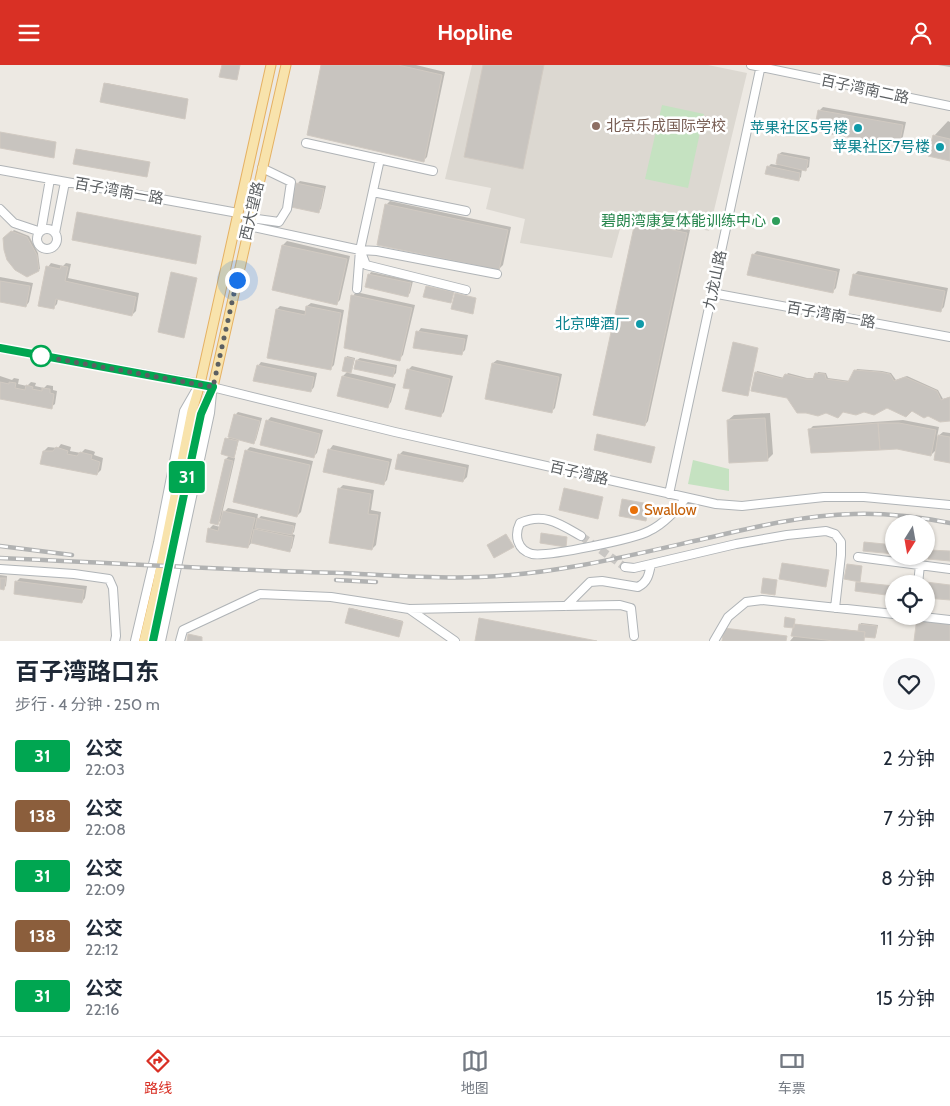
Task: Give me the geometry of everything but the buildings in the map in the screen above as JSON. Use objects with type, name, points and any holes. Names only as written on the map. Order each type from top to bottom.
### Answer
[{"type":"main road","name":"西大望路","points":[[144,641],[157,587],[192,411],[200,384],[271,65]]},
{"type":"main road","name":"西大望路","points":[[153,641],[201,414],[213,387],[286,65]]},
{"type":"street","name":"百子湾南二路","points":[[751,65],[950,106]]},
{"type":"street","name":"九龙山路","points":[[669,494],[761,66]]},
{"type":"street","points":[[306,143],[433,171]]},
{"type":"street","points":[[357,289],[360,250],[380,159]]},
{"type":"street","points":[[250,222],[278,222],[287,209],[291,182],[262,168]]},
{"type":"street","name":"百子湾南一路","points":[[0,170],[238,213]]},
{"type":"street","points":[[50,179],[41,231],[37,238],[39,245],[46,249],[54,247],[58,240],[55,233],[66,182]]},
{"type":"street","points":[[373,192],[466,211]]},
{"type":"street","points":[[0,209],[14,223],[38,231],[48,229],[55,233]]},
{"type":"street","points":[[250,222],[360,250],[377,251],[497,274]]},
{"type":"street","points":[[360,250],[366,265],[466,289]]},
{"type":"street","name":"百子湾南一路","points":[[712,293],[950,337]]},
{"type":"street","points":[[0,348],[200,384]]},
{"type":"street","name":"百子湾路","points":[[200,384],[394,432],[716,504],[742,506],[824,497],[864,497],[950,505]]},
{"type":"street","name":"西大望路","points":[[136,641],[158,543],[184,411],[200,384]]},
{"type":"street","name":"西大望路","points":[[161,641],[210,413],[213,387]]},
{"type":"street","points":[[581,536],[555,522],[542,519],[531,518],[520,523],[517,530],[517,541],[522,549],[530,553],[545,554],[631,538],[650,531],[675,511],[686,498]]},
{"type":"street","points":[[625,567],[634,569],[736,544],[787,535],[826,531],[835,534],[841,542],[842,555],[836,608]]},
{"type":"street","points":[[858,557],[885,560]]},
{"type":"street","points":[[566,606],[590,582],[602,581],[638,587],[643,585],[648,578],[651,564]]},
{"type":"street","points":[[919,575],[920,565],[950,569]]},
{"type":"street","points":[[0,569],[74,574],[109,579],[113,588],[115,641]]},
{"type":"street","points":[[180,641],[183,630],[260,594],[331,597],[409,609],[620,605],[631,607],[634,636]]},
{"type":"street","points":[[714,641],[728,617],[746,602],[762,600],[885,613]]},
{"type":"street","points":[[409,609],[455,641]]},
{"type":"street","points":[[935,618],[950,620]]},
{"type":"shaded area","name":"北京乐成国际学校","points":[[472,65],[708,65],[747,73],[709,231],[625,211],[612,258],[520,243],[525,219],[486,209],[491,188],[445,179]]},
{"type":"green space","points":[[662,105],[704,114],[688,188],[645,179]]},
{"type":"green space","points":[[693,460],[729,469],[729,491],[688,484]]},
{"type":"tunnel","points":[[581,536],[625,567]]},
{"type":"railway","points":[[0,558],[410,577],[480,577],[568,568],[765,525],[818,516],[879,514],[915,517],[950,523]]},
{"type":"railway","points":[[0,546],[72,555]]},
{"type":"railway","points":[[336,580],[376,582]]},
{"type":"bus line","name":"31","points":[[0,348],[213,387],[201,414],[153,641]]},
{"type":"place","name":"北京乐成国际学校","points":[[596,126]]},
{"type":"place","name":"苹果社区5号楼","points":[[858,128]]},
{"type":"place","name":"苹果社区7号楼","points":[[940,147]]},
{"type":"place","name":"碧朗湾康复体能训练中心","points":[[776,221]]},
{"type":"place","name":"北京啤酒厂","points":[[640,324]]},
{"type":"place","name":"Swallow","points":[[634,510]]},
{"type":"route","points":[[41,356],[213,387],[237,280]]}]
